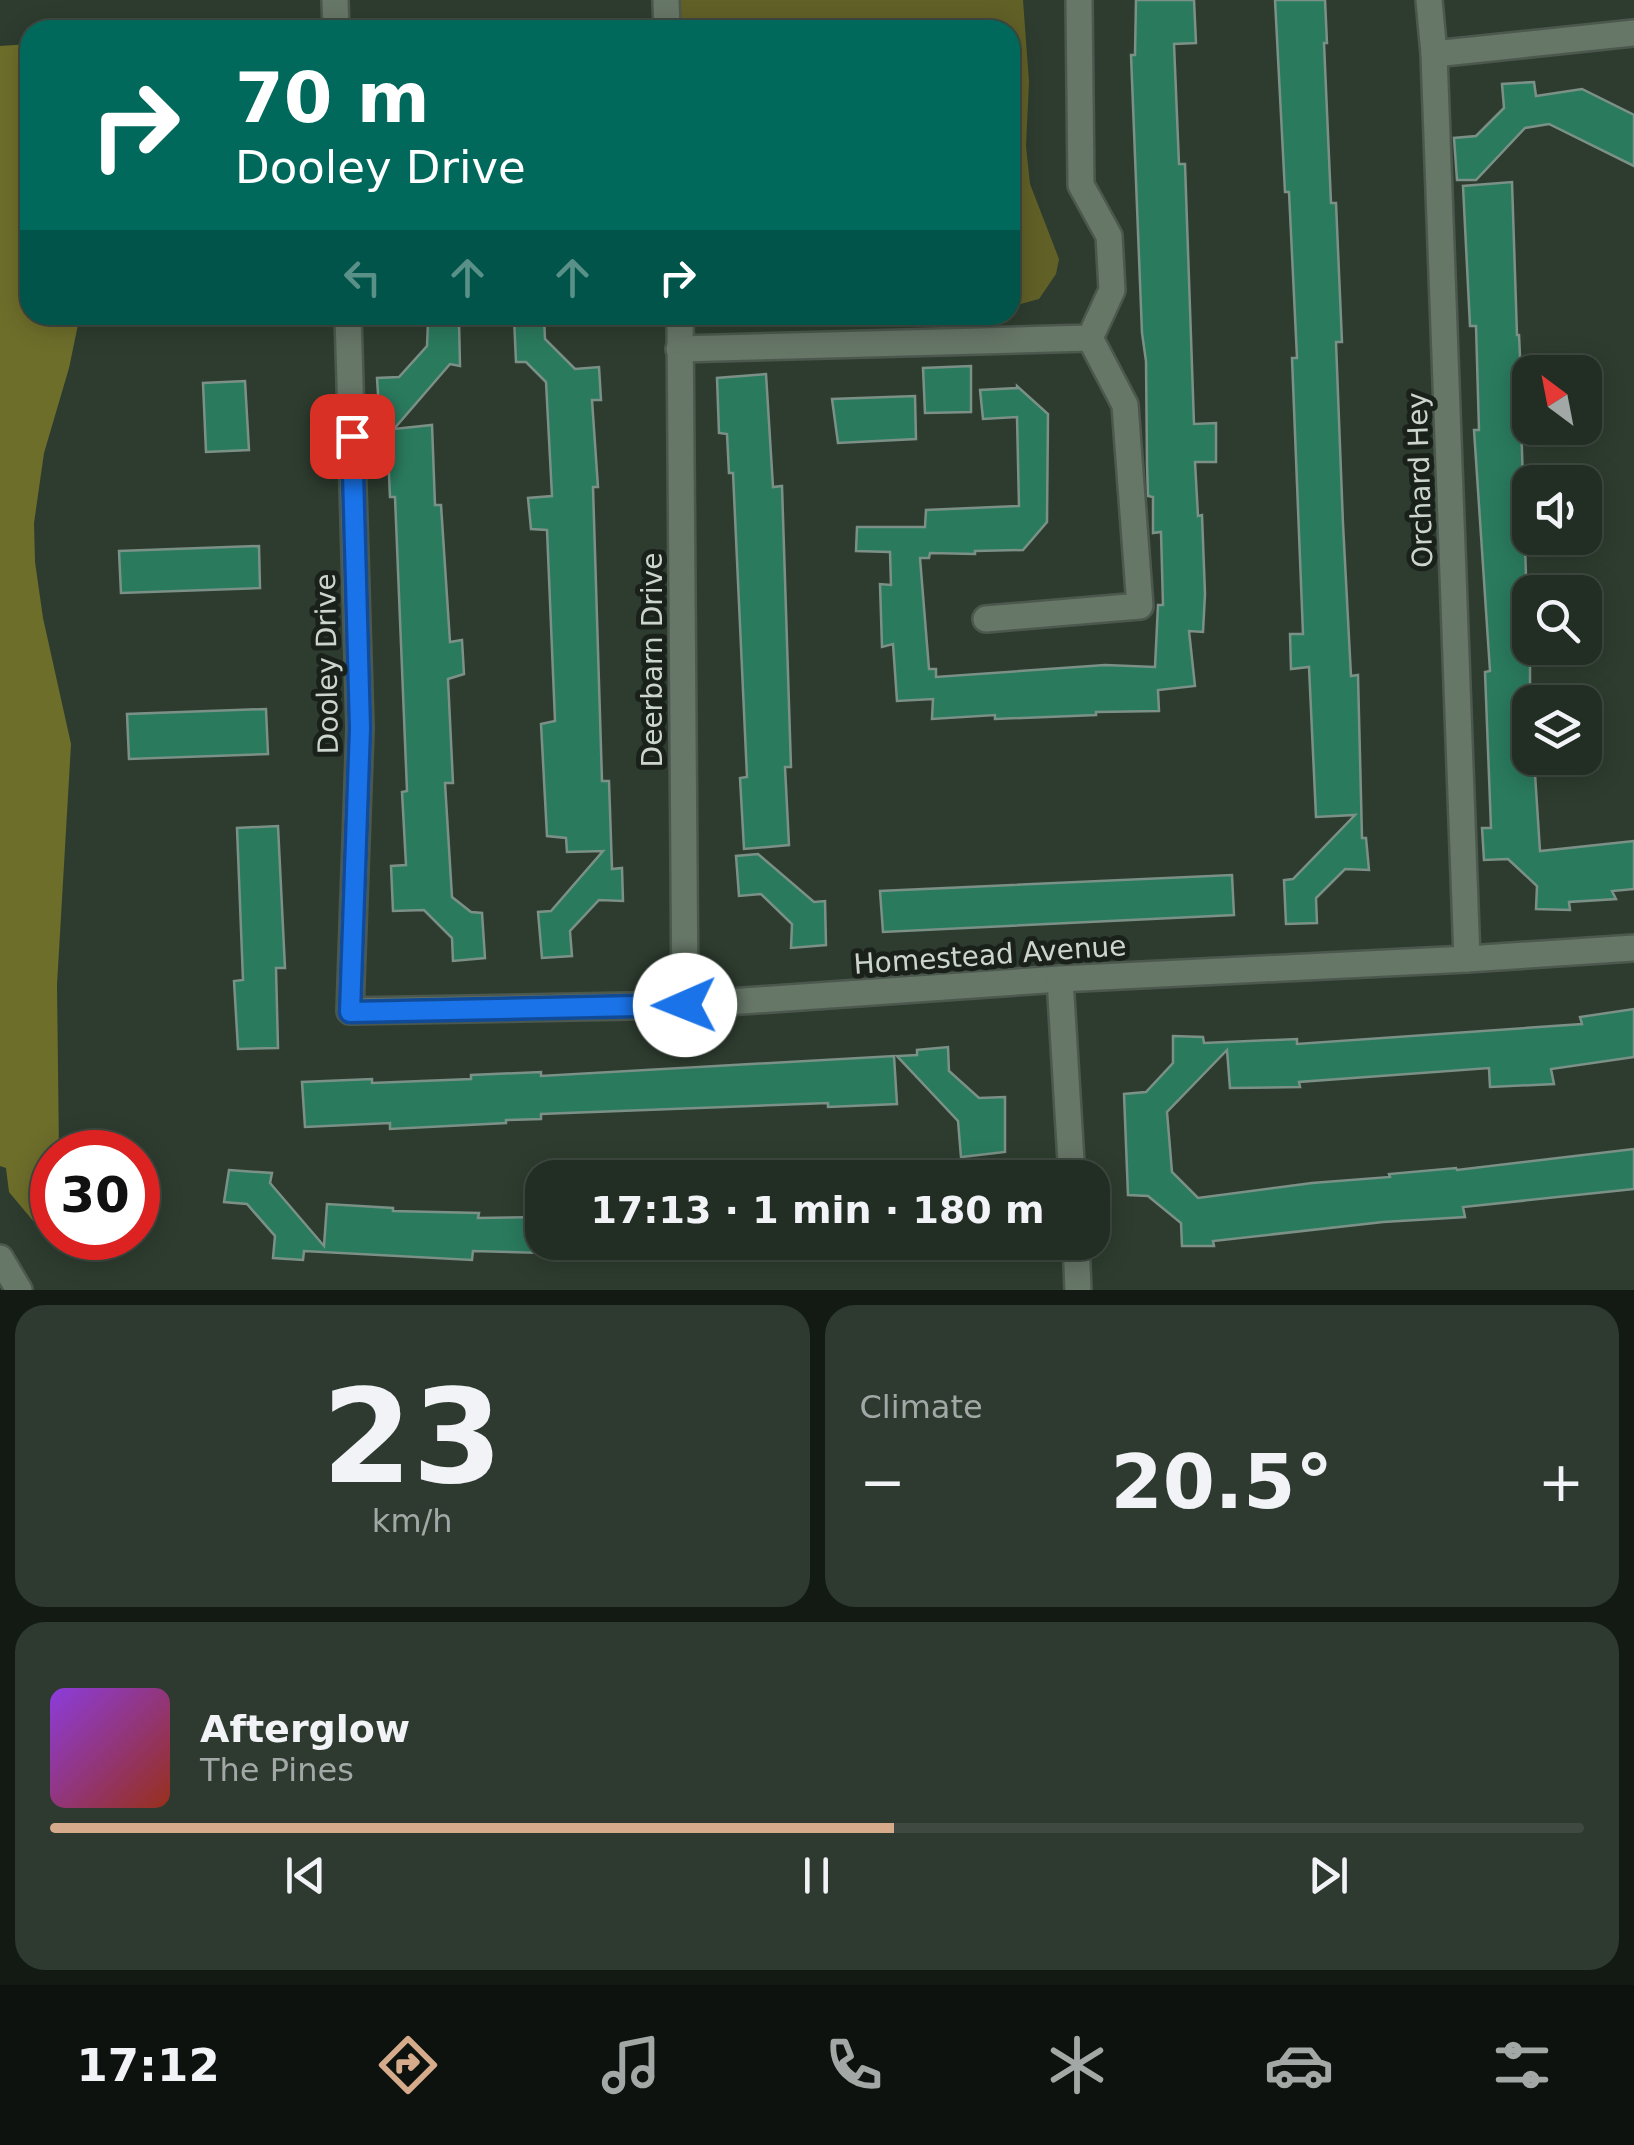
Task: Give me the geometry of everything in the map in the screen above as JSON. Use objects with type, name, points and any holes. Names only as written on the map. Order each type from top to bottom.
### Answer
[{"type":"street","points":[[1080,0],[1081,185],[1109,236],[1112,290],[1090,338]]},
{"type":"street","name":"Orchard Hey","points":[[1429,0],[1468,958]]},
{"type":"street","points":[[1434,54],[1634,33]]},
{"type":"street","name":"Dooley Drive","points":[[348,325],[360,728],[350,1012]]},
{"type":"street","name":"Deerbarn Drive","points":[[680,325],[685,1005]]},
{"type":"street","points":[[679,349],[1090,338]]},
{"type":"street","points":[[986,619],[1140,606],[1125,405],[1090,338]]},
{"type":"street","name":"Homestead Avenue","points":[[350,1012],[685,1005],[1060,979],[1634,948]]},
{"type":"street","points":[[1060,979],[1071,1160]]},
{"type":"street","points":[[0,1258],[19,1290]]},
{"type":"street","points":[[1077,1260],[1078,1290]]},
{"type":"shaded area","points":[[679,0],[1023,0],[1030,184],[1059,259],[1056,274],[1039,299],[1020,304],[1020,20],[680,20]]},
{"type":"shaded area","points":[[20,45],[20,325],[78,325],[44,453],[34,523],[43,618],[71,744],[57,985],[59,1130],[30,1130],[30,1217],[9,1192],[6,1168],[0,1166],[0,46]]},
{"type":"building","points":[[1136,0],[1194,0],[1196,43],[1174,44],[1179,164],[1185,164],[1194,424],[1216,423],[1216,462],[1195,462],[1205,594],[1203,632],[1189,631],[1195,686],[1158,690],[1159,711],[932,719],[933,699],[897,701],[893,644],[882,647],[880,584],[891,585],[890,552],[856,551],[857,527],[925,527],[926,510],[1019,506],[1017,417],[983,419],[980,390],[1017,386],[1048,414],[1047,522],[1023,550],[930,553],[929,558],[920,558],[929,669],[936,669],[936,677],[1105,665],[1155,667],[1158,605],[1163,605],[1161,532],[1153,533],[1153,497],[1148,496],[1146,361],[1131,55],[1135,55]]},
{"type":"building","points":[[1275,0],[1325,0],[1331,203],[1336,203],[1342,342],[1336,342],[1343,524],[1351,676],[1358,675],[1362,838],[1366,838],[1369,870],[1345,869],[1316,898],[1317,923],[1286,924],[1284,880],[1293,879],[1355,815],[1316,817],[1309,667],[1291,669],[1290,634],[1303,634],[1292,358],[1297,358]]},
{"type":"building","points":[[1534,82],[1536,96],[1582,89],[1634,115],[1634,166],[1549,124],[1525,128],[1476,180],[1457,180],[1454,138],[1476,136],[1504,108],[1502,84]]},
{"type":"building","points":[[1512,182],[1520,355],[1512,355],[1512,445],[1522,445],[1522,465],[1512,465],[1512,555],[1525,555],[1526,575],[1512,575],[1512,665],[1530,665],[1530,685],[1512,685],[1512,775],[1535,775],[1540,851],[1634,841],[1634,889],[1612,891],[1616,899],[1569,902],[1570,910],[1536,909],[1537,886],[1508,859],[1484,860],[1482,828],[1491,828],[1485,672],[1490,671],[1474,430],[1479,430],[1476,326],[1470,326],[1463,186]]},
{"type":"building","points":[[428,325],[459,325],[460,366],[450,364],[394,429],[432,425],[435,505],[441,505],[450,642],[462,640],[464,674],[448,679],[453,783],[445,783],[452,897],[471,912],[482,913],[485,958],[453,961],[452,938],[424,910],[393,911],[391,866],[406,865],[402,792],[407,791],[395,497],[390,497],[386,409],[379,410],[377,378],[399,377],[427,346]]},
{"type":"building","points":[[514,325],[544,325],[545,339],[575,369],[599,367],[601,400],[592,400],[598,487],[593,487],[602,781],[609,781],[612,869],[622,868],[623,901],[599,900],[570,931],[572,956],[542,958],[538,912],[551,911],[603,851],[567,852],[566,838],[547,836],[541,724],[555,721],[547,530],[531,529],[528,498],[552,496],[546,382],[526,362],[516,362]]},
{"type":"building","points":[[971,366],[971,412],[925,413],[923,368]]},
{"type":"building","points":[[766,374],[773,487],[782,486],[791,767],[785,767],[789,845],[744,849],[740,778],[747,777],[733,473],[729,473],[727,434],[719,433],[717,378]]},
{"type":"building","points":[[245,381],[249,450],[206,452],[203,383]]},
{"type":"building","points":[[915,396],[916,439],[838,443],[832,399]]},
{"type":"building","points":[[259,546],[260,588],[121,593],[119,551]]},
{"type":"building","points":[[266,709],[268,754],[129,759],[127,714]]},
{"type":"building","points":[[278,826],[285,968],[276,968],[278,1048],[238,1049],[234,981],[243,980],[237,828]]},
{"type":"building","points":[[758,854],[814,902],[825,901],[826,945],[791,948],[792,924],[761,894],[739,896],[736,856]]},
{"type":"building","points":[[1232,875],[1234,915],[883,932],[880,891]]},
{"type":"building","points":[[1634,1009],[1634,1057],[1551,1069],[1554,1084],[1490,1087],[1489,1068],[1299,1082],[1300,1087],[1230,1088],[1227,1050],[1167,1112],[1172,1172],[1198,1198],[1634,1149],[1634,1189],[1463,1207],[1465,1217],[1213,1241],[1214,1246],[1182,1246],[1181,1223],[1148,1196],[1128,1195],[1124,1094],[1146,1092],[1173,1063],[1173,1036],[1203,1037],[1204,1043],[1297,1039],[1297,1044],[1582,1024],[1580,1017]]},
{"type":"building","points":[[948,1047],[949,1071],[979,1098],[1005,1097],[1005,1152],[961,1157],[958,1121],[897,1056]]},
{"type":"building","points":[[894,1056],[897,1104],[541,1114],[541,1119],[506,1123],[390,1129],[390,1123],[305,1127],[302,1082],[471,1079],[471,1075],[541,1072],[541,1076]]},
{"type":"building","points":[[229,1170],[272,1173],[270,1183],[324,1246],[327,1204],[393,1211],[479,1213],[478,1218],[525,1217],[525,1253],[473,1251],[472,1260],[304,1251],[303,1260],[273,1258],[275,1236],[247,1204],[224,1202]]},
{"type":"route","points":[[352,436],[360,728],[350,1012],[685,1005]]}]
